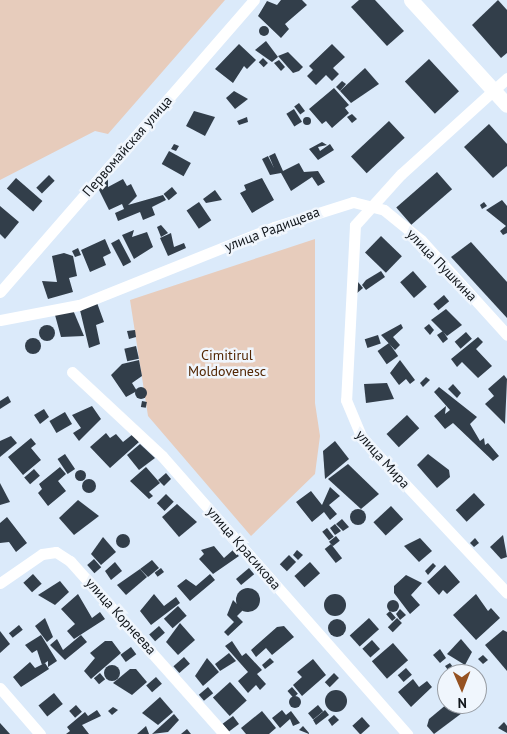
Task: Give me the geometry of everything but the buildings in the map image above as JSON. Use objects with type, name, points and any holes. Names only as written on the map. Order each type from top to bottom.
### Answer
[{"type":"street","name":"Первомайская улица","points":[[0,292],[254,0]]},
{"type":"street","points":[[411,0],[507,105]]},
{"type":"street","points":[[370,204],[507,78]]},
{"type":"street","name":"улица Радищева","points":[[0,320],[80,305],[328,208],[370,204]]},
{"type":"street","name":"улица Пушкина","points":[[370,204],[422,240],[507,335]]},
{"type":"street","name":"улица Мира","points":[[370,204],[355,225],[351,256],[346,400],[349,415],[362,438],[507,593]]},
{"type":"street","name":"улица Красикова","points":[[72,372],[162,456],[407,734]]},
{"type":"street","name":"улица Корнеева","points":[[0,582],[42,554],[56,552],[70,561],[224,734]]},
{"type":"street","points":[[0,688],[40,734]]},
{"type":"green space","points":[[0,0],[225,0],[108,134],[95,131],[0,180]]},
{"type":"green space","name":"Cimitirul Moldovenesc","points":[[315,239],[315,403],[320,436],[315,474],[251,536],[148,416],[130,300]]}]
